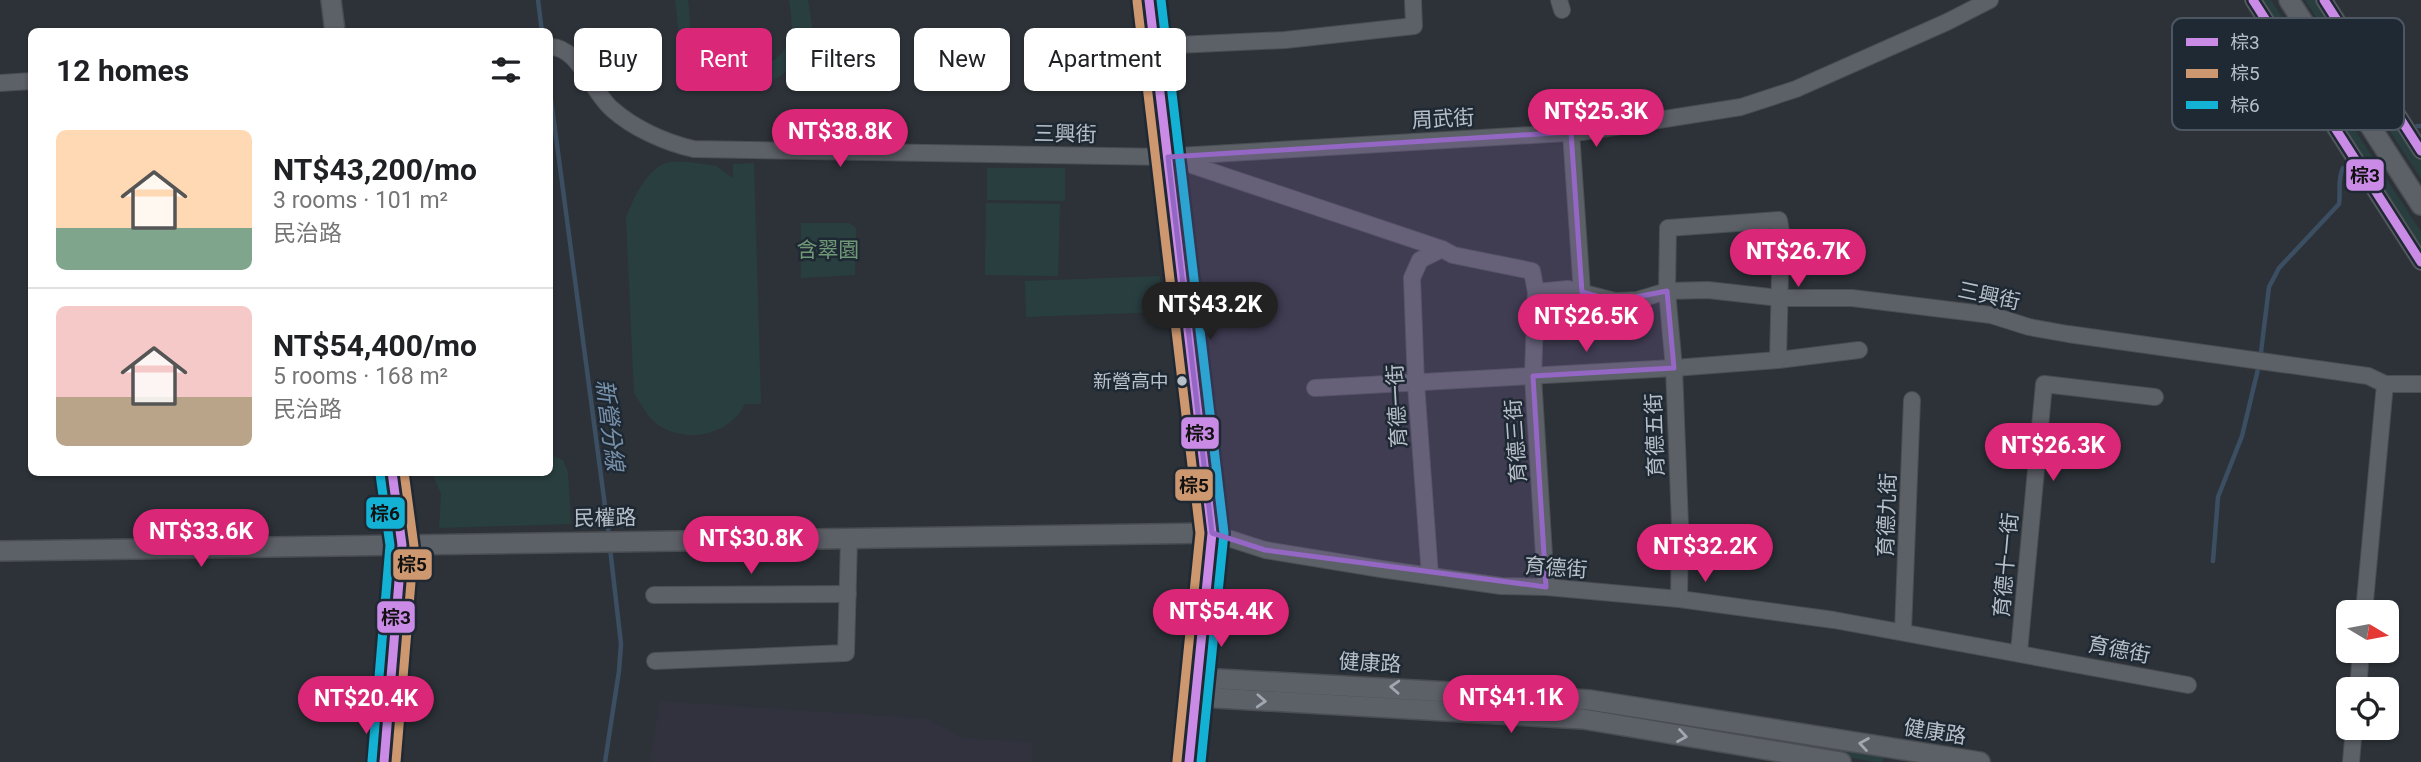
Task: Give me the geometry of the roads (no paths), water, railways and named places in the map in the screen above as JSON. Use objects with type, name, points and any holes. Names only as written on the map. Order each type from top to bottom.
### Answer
[{"type":"street","points":[[331,0],[334,28]]},
{"type":"street","points":[[1149,0],[1153,28]]},
{"type":"street","points":[[1186,45],[1285,40],[1414,26],[1413,0]]},
{"type":"street","name":"周武街","points":[[1168,157],[1603,130],[1741,107],[1796,89],[1990,0]]},
{"type":"street","points":[[2253,0],[2265,18]]},
{"type":"street","points":[[2288,0],[2300,18]]},
{"type":"street","points":[[2324,0],[2336,18]]},
{"type":"street","name":"三興街","points":[[553,47],[559,47],[570,54],[603,101],[614,112],[668,141],[694,149],[1168,157],[1453,255],[1532,271],[1536,292],[1568,289],[1615,301],[1637,300],[1667,291],[1708,290],[1780,298],[1852,298],[1991,314],[2029,327],[2068,334],[2368,376],[2385,384],[2421,384]]},
{"type":"street","points":[[0,83],[28,81]]},
{"type":"street","points":[[1160,91],[1212,533],[1189,762]]},
{"type":"street","points":[[2404,124],[2421,150]]},
{"type":"street","points":[[2336,130],[2421,262]]},
{"type":"street","points":[[2372,130],[2421,205]]},
{"type":"street","points":[[1571,132],[1582,292]]},
{"type":"street","name":"育德五街","points":[[1679,599],[1680,525],[1674,368],[1667,291],[1668,228],[1779,220],[1780,298]]},
{"type":"street","name":"育德一街","points":[[1430,576],[1416,384],[1412,278],[1420,260],[1442,249]]},
{"type":"street","name":"育德三街","points":[[1536,292],[1532,376],[1546,587]]},
{"type":"street","points":[[1778,360],[1780,298]]},
{"type":"street","points":[[1315,388],[1674,368],[1778,360],[1859,349]]},
{"type":"street","name":"育德十一街","points":[[2019,653],[2044,384],[2155,397]]},
{"type":"street","points":[[2365,600],[2385,384]]},
{"type":"street","name":"育德九街","points":[[1903,631],[1912,400]]},
{"type":"street","points":[[384,762],[402,545],[393,476]]},
{"type":"street","name":"民權路","points":[[0,551],[1212,533]]},
{"type":"street","name":"育德街","points":[[1212,533],[1265,550],[1430,576],[1501,586],[1546,587],[1679,599],[1903,631],[2188,685]]},
{"type":"street","points":[[655,661],[846,653],[849,539]]},
{"type":"street","points":[[654,594],[848,594]]},
{"type":"street","name":"健康路","points":[[1197,685],[1219,679],[1590,700],[1980,762]]},
{"type":"street","name":"健康路","points":[[1197,685],[1216,698],[1583,719],[1841,762]]},
{"type":"street","points":[[1648,730],[1651,710]]},
{"type":"street","points":[[2351,762],[2353,740]]},
{"type":"waterway","name":"新營分線","points":[[538,0],[542,28]]},
{"type":"waterway","name":"新營分線","points":[[553,115],[609,536]]},
{"type":"waterway","points":[[2261,352],[2269,287],[2279,268],[2339,204],[2343,168]]},
{"type":"waterway","points":[[2213,561],[2218,497],[2242,436],[2259,365]]},
{"type":"waterway","name":"新營分線","points":[[605,762],[621,644],[610,548]]},
{"type":"place","name":"新營高中","points":[[1182,381]]},
{"type":"park label","name":"含翠園","points":[[828,250]]}]
